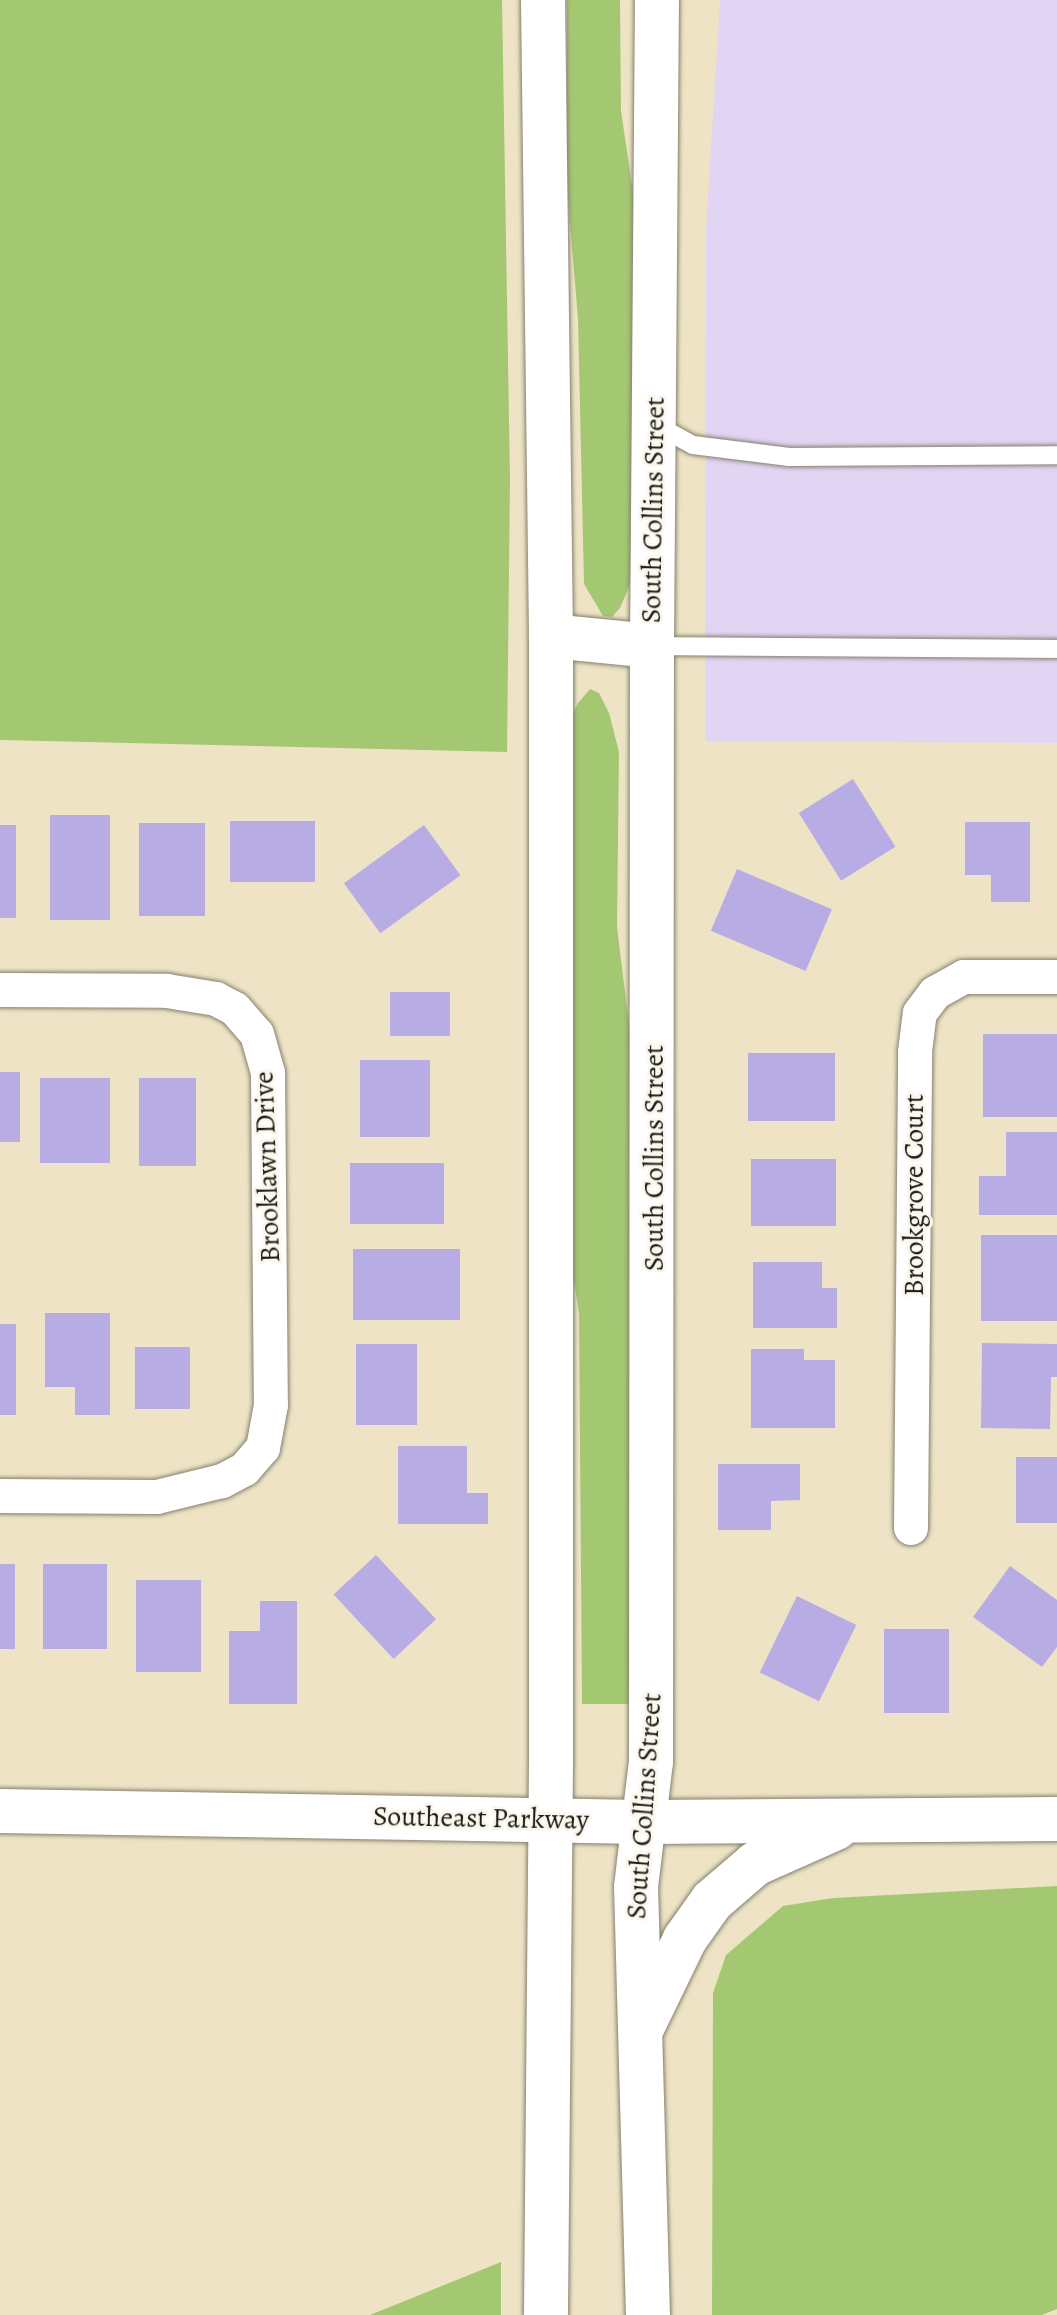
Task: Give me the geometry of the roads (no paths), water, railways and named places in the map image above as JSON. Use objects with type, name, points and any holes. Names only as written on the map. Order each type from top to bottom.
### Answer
[{"type":"main road","points":[[543,0],[551,636],[546,2315]]},
{"type":"main road","name":"South Collins Street","points":[[648,2315],[636,1887],[651,1762],[654,1477],[652,646],[657,0]]},
{"type":"main road","points":[[551,636],[652,646]]},
{"type":"main road","name":"Southeast Parkway","points":[[0,1811],[642,1822],[848,1823],[1057,1819]]},
{"type":"main road","points":[[638,2038],[685,1939],[712,1901],[755,1864],[848,1823]]},
{"type":"street","name":"Brookgrove Court","points":[[911,1528],[915,1052],[920,1013],[935,993],[964,977],[1057,977]]},
{"type":"street","name":"Brooklawn Drive","points":[[0,990],[167,991],[216,999],[235,1009],[257,1034],[268,1073],[271,1405],[263,1448],[245,1469],[222,1481],[157,1497],[0,1496]]},
{"type":"lane","points":[[654,424],[693,445],[789,457],[1057,455]]},
{"type":"lane","points":[[652,646],[1057,649]]}]
